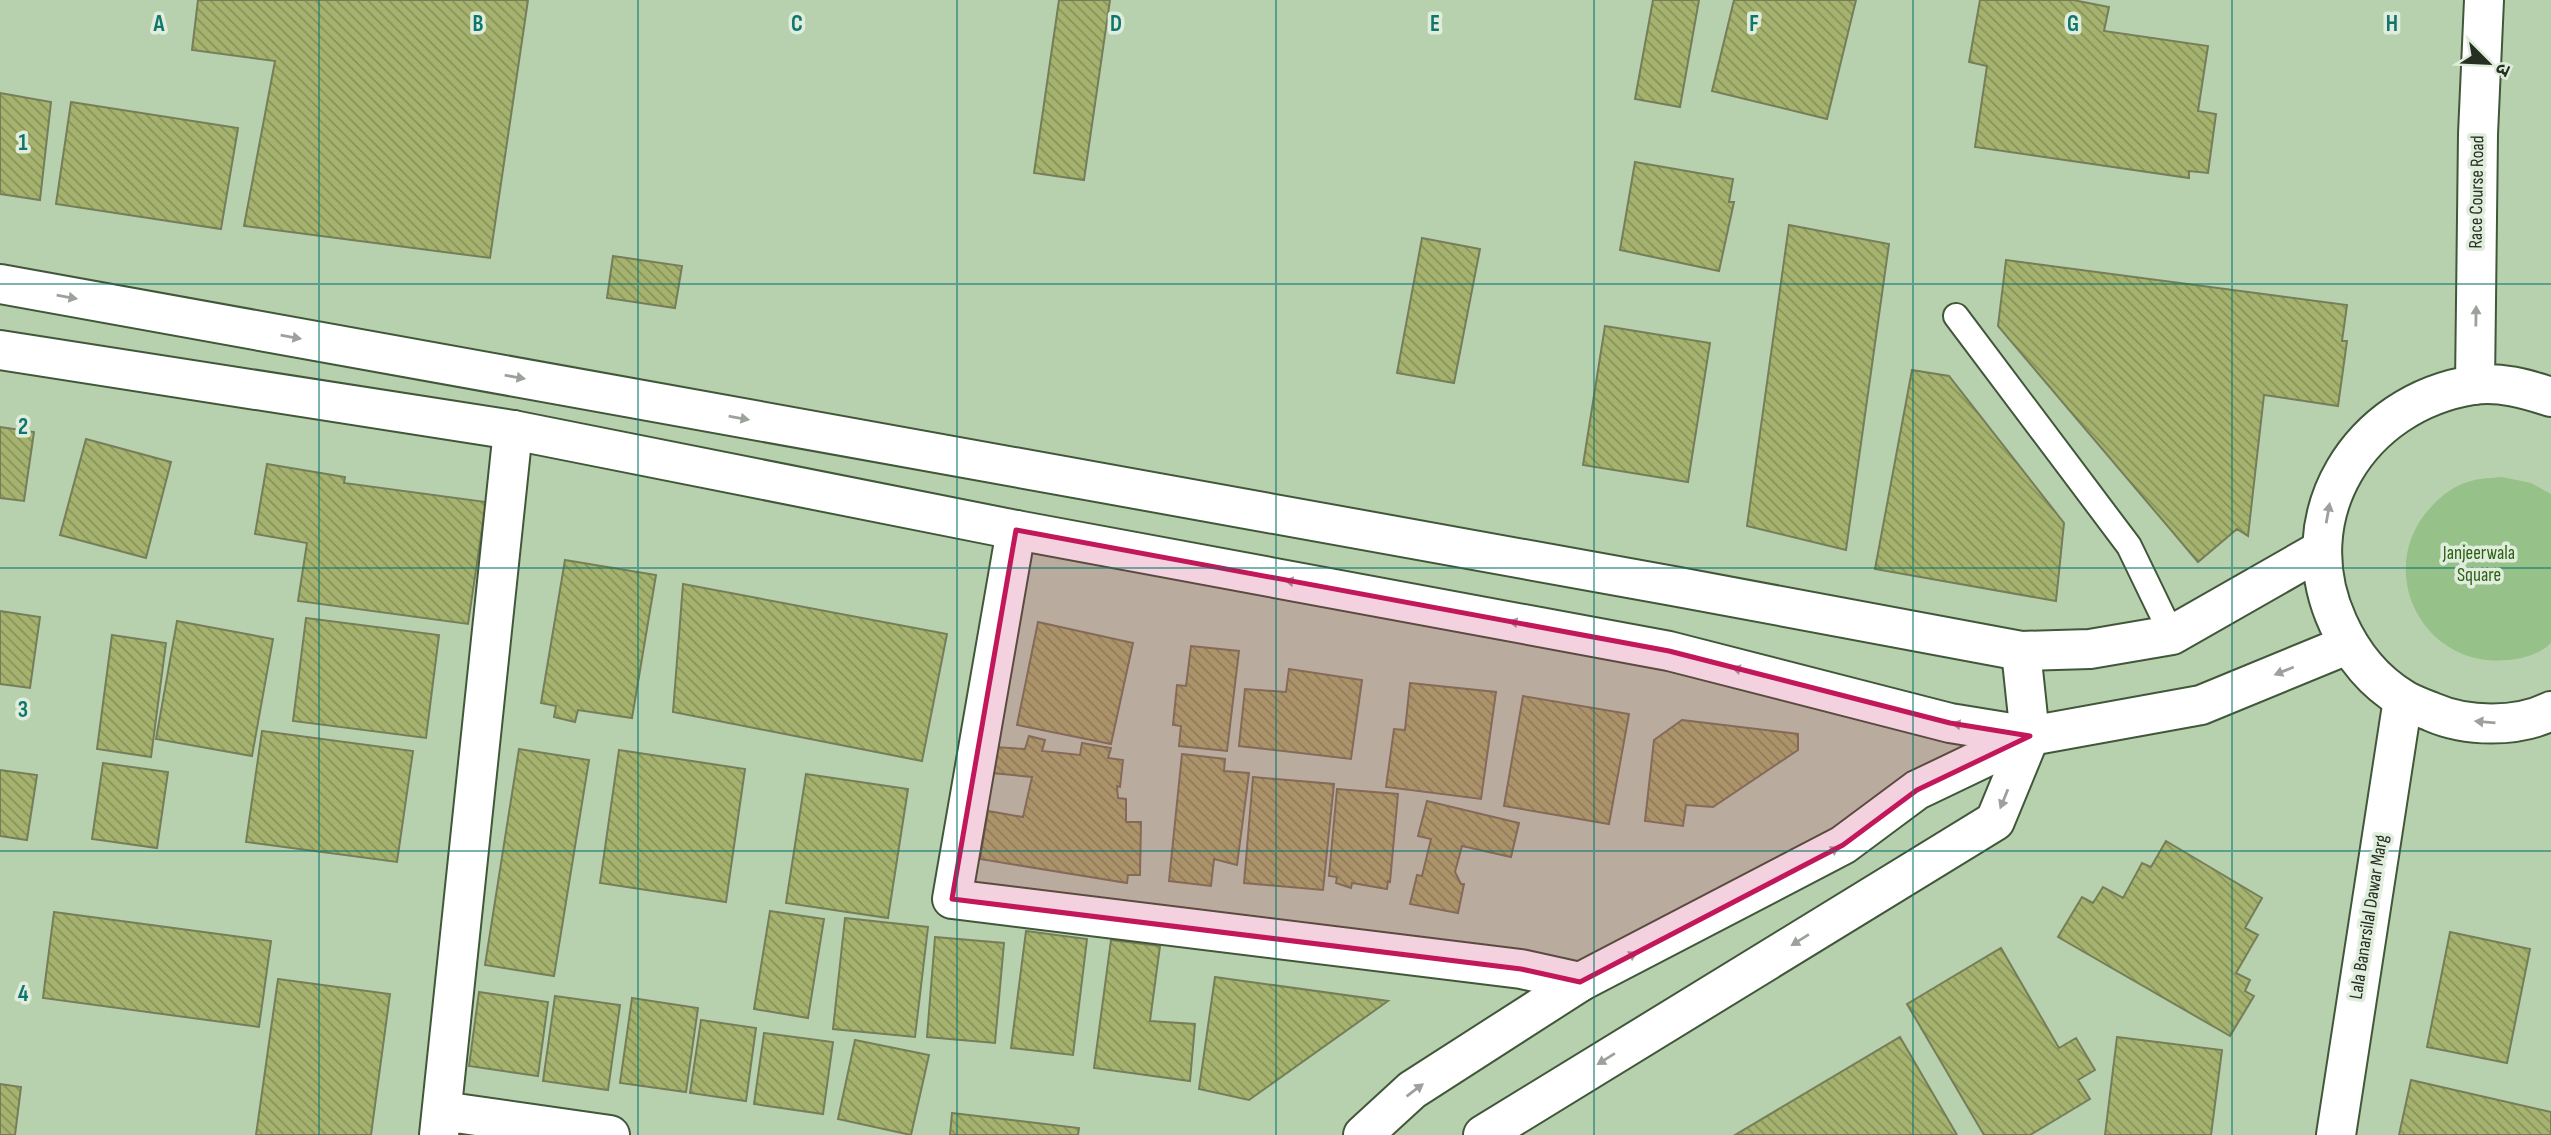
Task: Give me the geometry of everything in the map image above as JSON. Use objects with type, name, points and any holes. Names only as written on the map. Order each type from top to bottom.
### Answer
[{"type":"main road","name":"Race Course Road","points":[[2475,385],[2478,134],[2484,0]]},
{"type":"main road","points":[[0,285],[2021,651],[2090,649],[2172,635],[2321,550]]},
{"type":"main road","points":[[0,350],[513,430],[1016,530],[1669,651],[1950,723],[2029,736]]},
{"type":"main road","points":[[2551,397],[2524,387],[2475,385],[2427,396],[2385,422],[2351,458],[2329,502],[2321,550],[2327,600],[2347,645],[2372,676],[2403,699],[2447,718],[2494,723],[2542,716],[2551,711]]},
{"type":"main road","points":[[513,430],[441,1123],[610,1135]]},
{"type":"main road","points":[[1016,530],[952,899],[1521,969],[1580,982]]},
{"type":"main road","points":[[1363,1135],[1412,1090],[1580,982],[1843,845],[1917,790],[2029,736],[2201,705],[2347,645]]},
{"type":"main road","points":[[1483,1135],[1995,821],[2029,736],[2021,651]]},
{"type":"main road","name":"Lala Banarsilal Dawar Marg","points":[[2336,1135],[2403,699]]},
{"type":"lane","points":[[1956,316],[2129,546],[2172,635]]},
{"type":"highlighted area","points":[[1016,530],[1669,651],[1950,723],[2030,736],[1917,790],[1843,845],[1580,982],[1521,969],[952,899]]},
{"type":"green space","name":"Janjeerwala Square","points":[[2502,477],[2531,483],[2551,494],[2551,643],[2531,655],[2507,660],[2477,658],[2451,648],[2430,631],[2415,610],[2407,585],[2406,558],[2414,532],[2431,507],[2444,495],[2460,485],[2478,479]]},
{"type":"building","points":[[198,0],[528,0],[490,258],[244,226],[275,61],[192,50]]},
{"type":"building","points":[[1059,0],[1110,0],[1084,180],[1034,173]]},
{"type":"building","points":[[1653,0],[1699,0],[1680,107],[1635,99]]},
{"type":"building","points":[[1734,0],[1856,0],[1827,119],[1712,91]]},
{"type":"building","points":[[1980,0],[2073,0],[2109,7],[2104,31],[2208,46],[2198,111],[2216,114],[2208,173],[2189,171],[2189,178],[1975,147],[1987,66],[1969,62]]},
{"type":"building","points":[[0,93],[51,102],[40,200],[0,194]]},
{"type":"building","points":[[71,102],[238,128],[221,229],[56,204]]},
{"type":"building","points":[[1635,162],[1733,179],[1729,202],[1734,202],[1719,271],[1620,250]]},
{"type":"building","points":[[1789,225],[1889,244],[1846,550],[1747,526]]},
{"type":"building","points":[[1422,238],[1480,249],[1454,383],[1397,373]]},
{"type":"building","points":[[613,256],[682,266],[675,308],[607,298]]},
{"type":"building","points":[[2006,260],[2347,305],[2342,341],[2347,341],[2338,406],[2264,395],[2248,536],[2237,529],[2198,562],[1998,326]]},
{"type":"building","points":[[1605,326],[1710,343],[1688,482],[1583,465]]},
{"type":"building","points":[[1912,370],[1949,376],[2064,523],[2056,601],[1875,569]]},
{"type":"building","points":[[0,427],[34,432],[24,501],[0,498]]},
{"type":"building","points":[[86,439],[171,462],[146,558],[60,535]]},
{"type":"building","points":[[267,464],[345,477],[344,483],[486,502],[468,624],[298,601],[307,543],[255,534]]},
{"type":"building","points":[[565,560],[656,575],[632,718],[578,710],[575,722],[554,717],[556,706],[541,703]]},
{"type":"building","points":[[683,584],[947,634],[922,761],[673,712]]},
{"type":"building","points":[[0,611],[40,617],[30,688],[0,684]]},
{"type":"building","points":[[306,618],[439,635],[426,738],[293,721]]},
{"type":"building","points":[[177,621],[273,639],[252,756],[156,739]]},
{"type":"building","points":[[1038,622],[1133,643],[1111,744],[1017,725]]},
{"type":"building","points":[[112,635],[166,643],[151,757],[97,749]]},
{"type":"building","points":[[1191,646],[1239,651],[1227,751],[1179,746],[1181,726],[1173,725],[1177,685],[1186,686]]},
{"type":"building","points":[[1289,669],[1362,680],[1351,759],[1239,746],[1245,689],[1286,692]]},
{"type":"building","points":[[1410,683],[1496,692],[1481,799],[1386,787],[1394,729],[1405,730]]},
{"type":"building","points":[[1523,696],[1629,714],[1609,824],[1504,806]]},
{"type":"building","points":[[1682,720],[1798,734],[1798,750],[1713,807],[1686,805],[1683,826],[1645,821],[1654,740]]},
{"type":"building","points":[[262,731],[413,751],[397,862],[246,842]]},
{"type":"building","points":[[1029,736],[1045,740],[1042,751],[1080,755],[1082,743],[1111,748],[1108,758],[1123,760],[1120,787],[1117,786],[1118,798],[1126,799],[1126,822],[1141,822],[1140,875],[1128,875],[1127,883],[980,859],[988,811],[1023,817],[1032,777],[992,773],[995,747],[1025,749]]},
{"type":"building","points":[[519,749],[589,760],[554,976],[485,965]]},
{"type":"building","points":[[619,750],[745,769],[726,902],[600,883]]},
{"type":"building","points":[[1182,754],[1225,759],[1224,771],[1249,773],[1237,865],[1214,859],[1211,886],[1169,881]]},
{"type":"building","points":[[103,763],[168,772],[157,848],[92,839]]},
{"type":"building","points":[[0,770],[37,775],[27,840],[0,836]]},
{"type":"building","points":[[806,774],[908,789],[888,918],[786,903]]},
{"type":"building","points":[[1253,777],[1334,784],[1323,890],[1244,883]]},
{"type":"building","points":[[1337,789],[1398,794],[1390,882],[1388,881],[1387,889],[1352,883],[1351,888],[1336,883],[1337,877],[1329,876]]},
{"type":"building","points":[[1427,801],[1519,823],[1511,857],[1462,846],[1455,872],[1461,884],[1464,884],[1458,913],[1410,904],[1417,875],[1422,876],[1431,839],[1418,836]]},
{"type":"building","points":[[2166,841],[2262,898],[2245,928],[2258,935],[2236,973],[2250,980],[2245,991],[2254,996],[2230,1036],[2058,937],[2082,897],[2093,903],[2103,887],[2123,898],[2142,863],[2151,867]]},
{"type":"building","points":[[770,911],[824,919],[808,1018],[754,1009]]},
{"type":"building","points":[[54,912],[271,941],[259,1027],[43,998]]},
{"type":"building","points":[[845,918],[928,927],[915,1037],[833,1029]]},
{"type":"building","points":[[1026,931],[1087,939],[1073,1055],[1011,1048]]},
{"type":"building","points":[[2450,932],[2530,949],[2507,1063],[2427,1047]]},
{"type":"building","points":[[935,937],[1004,943],[995,1043],[927,1037]]},
{"type":"building","points":[[1111,940],[1160,946],[1150,1021],[1195,1024],[1190,1081],[1094,1068]]},
{"type":"building","points":[[2001,948],[2059,1048],[2076,1038],[2095,1070],[2078,1080],[2090,1099],[2030,1135],[1984,1135],[1907,1004]]},
{"type":"building","points":[[1215,977],[1388,1001],[1249,1100],[1199,1089]]},
{"type":"building","points":[[278,979],[390,994],[371,1135],[256,1135]]},
{"type":"building","points":[[479,992],[548,1002],[538,1076],[469,1066]]},
{"type":"building","points":[[555,996],[620,1005],[608,1090],[543,1081]]},
{"type":"building","points":[[632,998],[698,1008],[686,1092],[620,1083]]},
{"type":"building","points":[[701,1020],[756,1028],[746,1101],[690,1093]]},
{"type":"building","points":[[764,1033],[833,1042],[823,1114],[754,1104]]},
{"type":"building","points":[[1900,1037],[1957,1135],[1735,1135]]},
{"type":"building","points":[[2117,1037],[2222,1050],[2211,1135],[2105,1135]]},
{"type":"building","points":[[855,1040],[929,1055],[911,1135],[838,1119]]},
{"type":"building","points":[[2411,1080],[2551,1112],[2551,1135],[2399,1135]]},
{"type":"building","points":[[0,1084],[21,1087],[15,1135],[0,1135]]},
{"type":"building","points":[[952,1113],[1079,1128],[1078,1135],[950,1135]]}]
